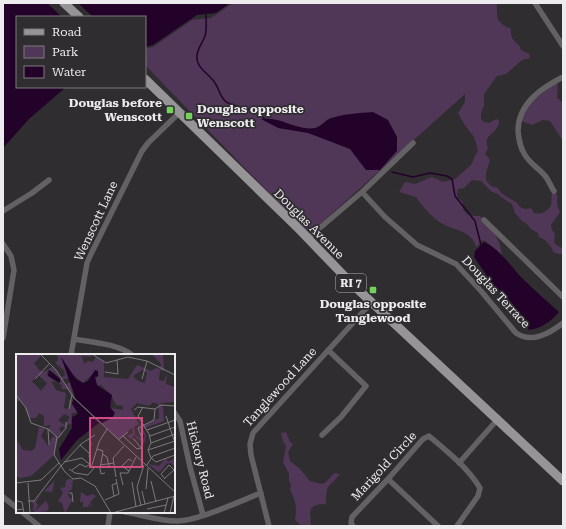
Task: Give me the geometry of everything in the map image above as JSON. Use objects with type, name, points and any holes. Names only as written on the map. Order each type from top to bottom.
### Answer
[{"type":"main road","points":[[64,3],[78,16]]},
{"type":"main road","name":"Douglas Avenue","points":[[146,80],[308,238],[333,266],[563,482]]},
{"type":"street","points":[[535,3],[563,46]]},
{"type":"street","points":[[554,191],[546,177],[532,165],[525,156],[520,146],[518,126],[523,109],[530,100],[563,77]]},
{"type":"street","name":"Wenscott Lane","points":[[71,354],[87,264],[91,254],[142,151],[148,143],[179,113]]},
{"type":"street","points":[[308,238],[362,192],[413,143]]},
{"type":"street","points":[[3,211],[32,193],[49,180]]},
{"type":"street","name":"Douglas Terrace","points":[[362,192],[385,217],[418,246],[456,264],[516,333],[522,337],[537,337],[563,323]]},
{"type":"street","points":[[484,220],[563,298]]},
{"type":"street","points":[[3,244],[11,256],[14,270],[3,338]]},
{"type":"street","name":"Tanglewood Lane","points":[[269,526],[251,455],[250,438],[372,302]]},
{"type":"street","points":[[74,339],[126,350],[131,354]]},
{"type":"street","points":[[322,435],[341,417],[366,386],[328,350]]},
{"type":"street","name":"Hickory Road","points":[[175,414],[180,421],[190,467],[203,515]]},
{"type":"street","points":[[457,526],[480,491],[476,481],[459,463],[497,420]]},
{"type":"street","name":"Marigold Circle","points":[[353,526],[351,523],[352,517],[423,439],[429,436],[459,463]]},
{"type":"street","points":[[388,479],[438,526]]},
{"type":"street","points":[[131,513],[177,521],[203,515],[261,493]]},
{"type":"street","points":[[3,497],[16,507]]},
{"type":"street","points":[[23,513],[39,526]]},
{"type":"street","points":[[108,526],[110,513]]},
{"type":"green space","points":[[233,3],[498,3],[497,16],[499,21],[511,29],[514,40],[519,45],[521,50],[529,54],[530,58],[522,60],[506,74],[497,76],[484,94],[484,106],[481,113],[481,119],[484,122],[489,123],[496,119],[499,120],[498,126],[487,140],[488,148],[485,154],[490,160],[486,173],[486,180],[491,186],[498,188],[501,193],[517,203],[520,207],[525,209],[531,208],[534,213],[540,214],[551,206],[552,191],[557,195],[557,205],[560,212],[551,225],[555,234],[555,244],[563,249],[563,254],[553,252],[552,248],[545,240],[539,237],[538,233],[531,229],[515,213],[512,204],[498,194],[492,192],[481,181],[472,180],[464,188],[458,189],[458,197],[463,202],[463,209],[467,214],[472,216],[480,216],[492,229],[498,239],[502,256],[483,240],[476,247],[471,237],[467,234],[441,223],[434,218],[416,197],[399,192],[405,182],[415,184],[432,177],[443,182],[455,179],[471,165],[478,150],[474,137],[458,113],[465,102],[465,94],[309,234],[146,66],[146,49],[153,47],[192,20],[211,18]]},
{"type":"green space","points":[[558,80],[557,98],[563,103],[563,141],[550,121],[543,120],[532,125],[521,121],[526,106]]},
{"type":"green space","points":[[286,432],[290,442],[293,444],[288,452],[290,461],[300,469],[310,481],[322,484],[326,482],[334,473],[340,474],[328,488],[326,504],[316,505],[311,509],[311,526],[302,526],[295,520],[296,505],[290,490],[291,484],[289,481],[289,474],[283,462],[286,446],[281,433]]},
{"type":"water","points":[[3,3],[47,3],[61,16],[16,16],[16,88],[65,88],[29,119],[3,148]]},
{"type":"water","points":[[78,3],[230,3],[216,13],[197,15],[153,45],[146,47],[146,16],[92,16]]},
{"type":"water","points":[[373,112],[388,120],[397,137],[397,151],[380,170],[366,170],[350,149],[308,133],[278,128],[261,119],[275,120],[301,127],[315,128],[331,118]]},
{"type":"water","points":[[484,242],[500,253],[522,278],[559,312],[546,324],[529,330],[512,303],[492,283],[474,257],[475,251]]},
{"type":"waterway","points":[[206,15],[206,34],[197,54],[197,61],[199,65],[217,86],[225,101],[256,112],[264,118]]},
{"type":"waterway","points":[[392,172],[413,177],[430,173],[447,176],[452,179],[455,196],[475,221],[481,245]]},
{"type":"place","name":"Douglas before Wenscott","points":[[170,110]]},
{"type":"place","name":"Douglas opposite Wenscott","points":[[189,116]]},
{"type":"place","name":"Douglas opposite Tanglewood","points":[[373,290]]}]
